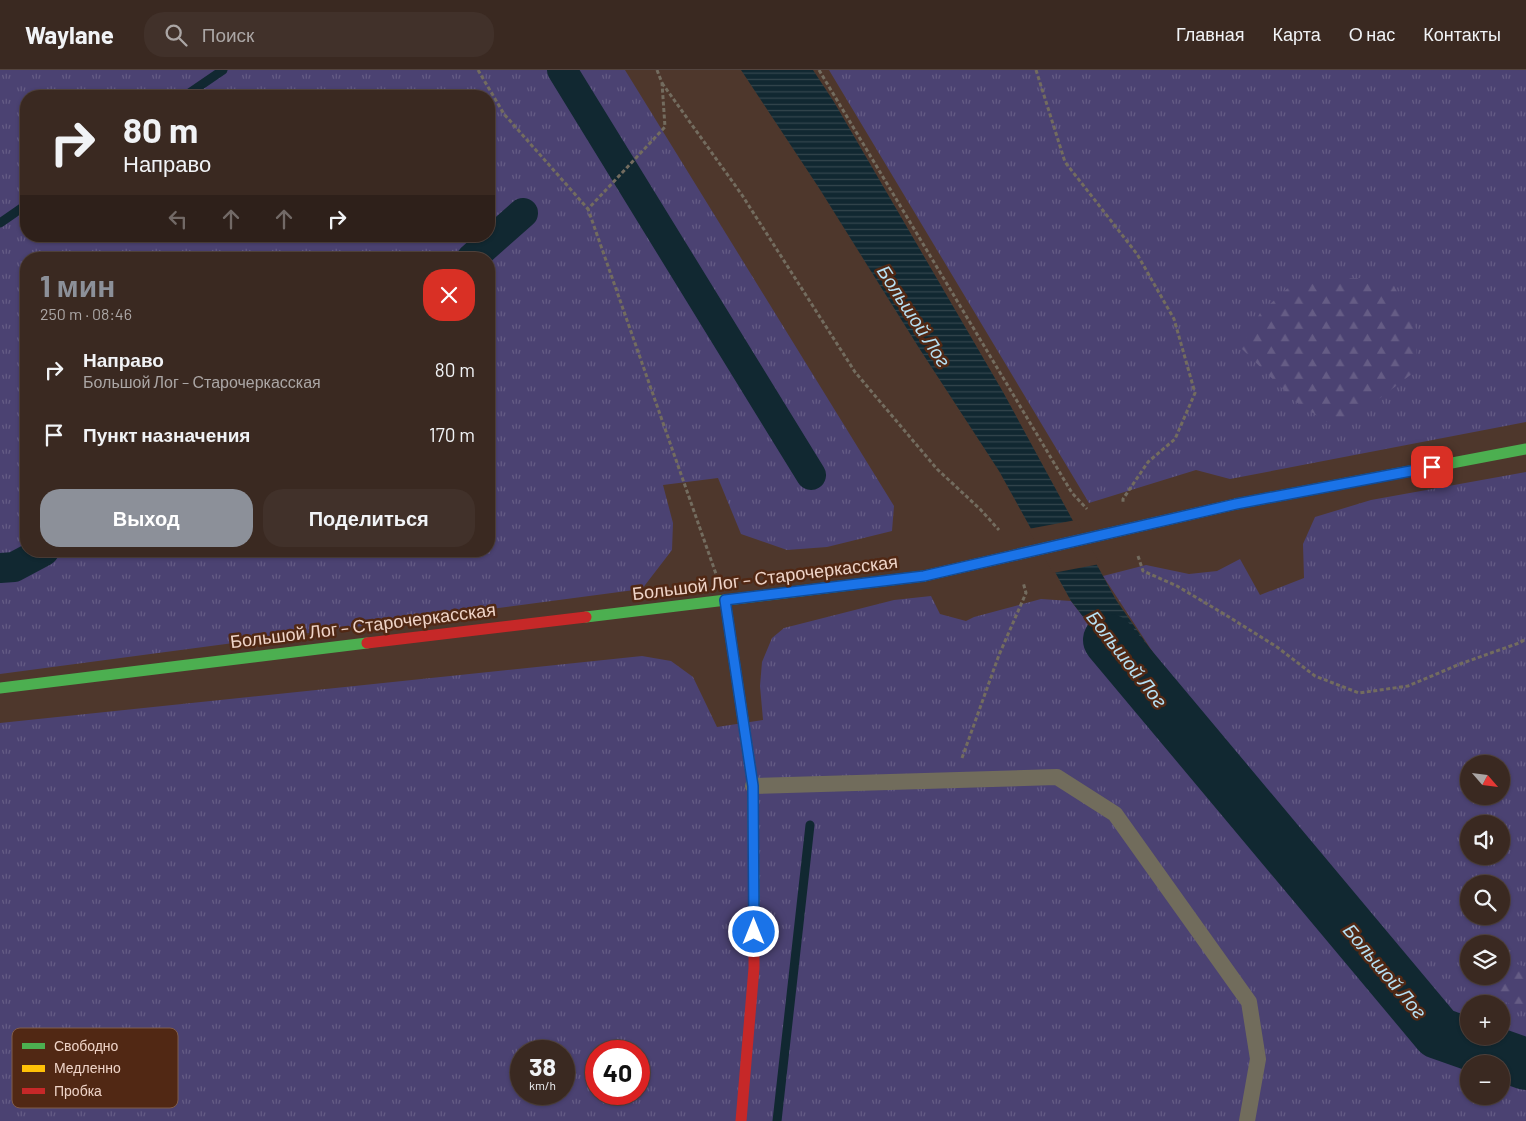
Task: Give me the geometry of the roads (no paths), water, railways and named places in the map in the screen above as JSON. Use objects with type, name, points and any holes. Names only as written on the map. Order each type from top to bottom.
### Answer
[{"type":"street","name":"Большой Лог – Старочеркасская","points":[[0,688],[924,576],[1236,504],[1526,449]]},
{"type":"street","points":[[725,600],[753,786],[754,968],[741,1121]]},
{"type":"lane","points":[[753,786],[1057,777],[1115,814],[1249,1002],[1258,1059],[1247,1121]]},
{"type":"water","points":[[741,70],[813,70],[834,102],[1003,392],[1116,600],[1160,663],[1168,692],[1147,697],[1071,601],[999,471],[819,188]]},
{"type":"waterway","points":[[194,90],[223,70]]},
{"type":"waterway","points":[[562,70],[811,475]]},
{"type":"waterway","points":[[0,223],[20,209]]},
{"type":"waterway","points":[[495,238],[523,213]]},
{"type":"waterway","points":[[479,252],[490,242]]},
{"type":"waterway","points":[[0,568],[14,567],[33,557]]},
{"type":"waterway","name":"Большой Лог","points":[[1109,640],[1438,1033],[1526,1064]]},
{"type":"waterway","points":[[777,1121],[810,825]]}]
